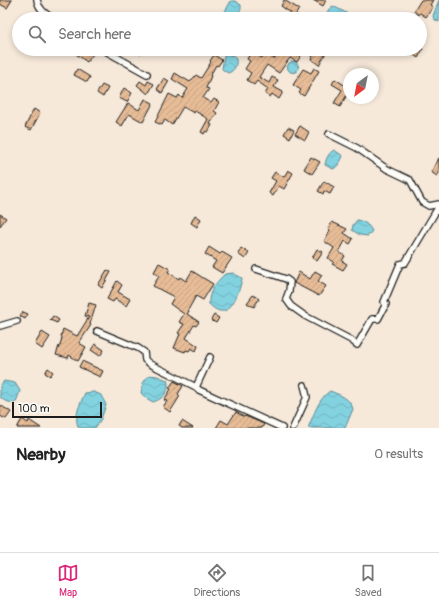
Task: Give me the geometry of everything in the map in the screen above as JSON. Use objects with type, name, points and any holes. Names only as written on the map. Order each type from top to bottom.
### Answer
[{"type":"street","points":[[37,0],[38,6],[43,12]]},
{"type":"street","points":[[115,56],[147,74]]},
{"type":"street","points":[[329,134],[357,148],[387,169],[410,180],[422,202],[429,206],[439,205]]},
{"type":"street","points":[[256,269],[286,279],[290,282],[289,291],[286,298],[291,306],[305,316],[351,340],[357,345],[372,320],[378,319],[383,313],[386,304],[384,302],[400,264],[405,263],[439,205]]},
{"type":"street","points":[[0,326],[17,321]]},
{"type":"street","points":[[97,331],[138,348],[144,352],[145,360],[150,364],[196,386],[199,390],[282,428]]},
{"type":"street","points":[[196,386],[210,357]]},
{"type":"street","points":[[293,428],[307,397],[304,385]]},
{"type":"water","points":[[439,0],[439,22],[434,19],[433,16]]},
{"type":"water","points":[[231,1],[235,1],[241,5],[239,12],[225,12]]},
{"type":"water","points":[[333,6],[344,12],[328,12]]},
{"type":"water","points":[[224,56],[233,56],[236,59],[235,68],[232,71],[228,73],[222,69]]},
{"type":"water","points":[[291,62],[295,62],[297,63],[297,71],[291,72],[288,69],[288,65]]},
{"type":"water","points":[[334,150],[343,156],[338,165],[333,169],[325,165],[328,156]]},
{"type":"water","points":[[357,220],[366,224],[371,229],[372,231],[368,236],[360,235],[352,230],[353,225]]},
{"type":"water","points":[[233,273],[242,278],[238,292],[227,310],[217,310],[209,304],[211,291],[225,274]]},
{"type":"water","points":[[149,375],[167,380],[168,384],[167,391],[163,397],[153,402],[141,393],[143,383]]},
{"type":"water","points":[[4,381],[15,383],[20,391],[16,402],[13,403],[5,401],[0,397],[0,386]]},
{"type":"water","points":[[330,391],[344,397],[352,405],[353,409],[345,428],[308,428],[319,403]]},
{"type":"water","points":[[94,392],[101,395],[106,405],[101,419],[95,428],[80,428],[78,427],[77,423],[77,414],[80,405],[85,393]]},
{"type":"building","points":[[0,0],[12,0],[7,8],[0,4]]},
{"type":"building","points":[[284,0],[299,9],[297,12],[290,12],[281,6]]},
{"type":"building","points":[[313,0],[326,0],[323,6]]},
{"type":"building","points":[[421,0],[433,0],[430,5],[433,7],[427,16],[427,12],[414,11]]},
{"type":"building","points":[[79,56],[92,56],[87,62]]},
{"type":"building","points":[[213,56],[222,60],[218,66],[216,65],[210,76],[206,88],[209,89],[203,98],[211,103],[214,99],[219,102],[214,111],[217,113],[210,124],[212,125],[208,132],[206,131],[204,134],[201,132],[208,119],[195,111],[194,113],[183,107],[172,125],[165,120],[162,125],[155,122],[169,94],[177,98],[179,95],[182,98],[188,89],[172,79],[175,73],[190,82],[196,75],[201,78],[211,62],[210,61]]},
{"type":"building","points":[[249,56],[258,56],[262,58],[263,56],[270,56],[274,59],[276,56],[301,56],[297,62],[290,58],[279,73],[267,65],[259,77],[269,83],[272,77],[278,80],[274,87],[283,92],[279,99],[272,94],[270,97],[265,94],[268,89],[257,81],[254,85],[247,80],[251,73],[245,69],[250,61],[247,59]]},
{"type":"building","points":[[313,56],[324,56],[319,65],[311,59]]},
{"type":"building","points":[[314,68],[319,71],[304,96],[299,93],[301,90],[293,85],[303,69],[311,73]]},
{"type":"building","points":[[77,69],[90,77],[87,82],[74,75]]},
{"type":"building","points":[[164,78],[169,81],[162,93],[157,89]]},
{"type":"building","points":[[335,79],[343,84],[343,102],[340,107],[334,103],[342,90],[332,84]]},
{"type":"building","points":[[140,81],[146,85],[148,81],[154,84],[148,94],[137,85]]},
{"type":"building","points":[[102,85],[108,88],[103,97],[97,93]]},
{"type":"building","points":[[124,88],[132,93],[127,102],[119,98]]},
{"type":"building","points":[[145,99],[153,103],[143,122],[129,114],[122,126],[116,122],[128,103],[139,110]]},
{"type":"building","points":[[34,109],[40,113],[31,130],[25,127]]},
{"type":"building","points":[[300,126],[309,132],[305,140],[295,134]]},
{"type":"building","points":[[288,127],[294,130],[290,138],[284,134]]},
{"type":"building","points":[[311,157],[320,162],[312,174],[304,169]]},
{"type":"building","points":[[439,158],[439,173],[437,176],[431,172]]},
{"type":"building","points":[[288,170],[293,173],[284,189],[279,186],[273,196],[269,193],[276,181],[271,178],[275,172],[284,177]]},
{"type":"building","points":[[324,181],[334,187],[330,194],[324,191],[323,194],[318,191]]},
{"type":"building","points":[[0,214],[6,218],[0,226]]},
{"type":"building","points":[[195,215],[201,219],[197,227],[191,223]]},
{"type":"building","points":[[332,222],[347,229],[344,233],[353,239],[350,244],[345,241],[339,252],[345,256],[342,261],[347,264],[343,270],[332,264],[334,262],[328,258],[334,248],[324,241],[330,231],[328,229]]},
{"type":"building","points":[[209,247],[220,254],[222,252],[232,258],[222,273],[212,267],[216,261],[205,254]]},
{"type":"building","points":[[241,248],[249,253],[245,259],[238,254]]},
{"type":"building","points":[[317,249],[323,252],[317,261],[312,258]]},
{"type":"building","points":[[159,263],[170,269],[168,272],[179,279],[180,277],[186,281],[192,271],[213,284],[203,300],[196,296],[188,310],[189,311],[187,314],[199,322],[196,326],[194,325],[186,338],[198,346],[196,351],[191,348],[189,351],[186,350],[185,352],[174,348],[180,334],[178,333],[184,324],[179,322],[184,314],[170,304],[174,297],[153,286],[159,276],[154,272]]},
{"type":"building","points":[[107,270],[111,272],[102,288],[98,285]]},
{"type":"building","points":[[315,271],[322,275],[318,281],[326,286],[319,296],[294,283],[299,272],[310,279]]},
{"type":"building","points":[[117,281],[122,285],[118,292],[130,299],[126,306],[115,299],[113,302],[107,299]]},
{"type":"building","points":[[253,295],[259,299],[254,307],[247,303]]},
{"type":"building","points":[[89,303],[96,305],[90,324],[91,325],[79,343],[86,347],[78,361],[69,355],[68,358],[56,355],[60,346],[63,329],[77,336],[89,317],[85,316]]},
{"type":"building","points":[[23,312],[28,314],[25,319],[20,316]]},
{"type":"building","points":[[214,315],[219,318],[216,323],[211,320]]},
{"type":"building","points":[[53,316],[59,320],[57,323],[50,320]]},
{"type":"building","points":[[42,332],[50,337],[42,349],[35,344]]},
{"type":"building","points":[[95,344],[104,350],[100,356],[91,350]]},
{"type":"building","points":[[82,361],[103,371],[100,377],[79,367]]},
{"type":"building","points":[[48,368],[53,372],[50,376],[45,373]]},
{"type":"building","points":[[174,381],[183,386],[178,394],[180,396],[170,412],[163,407],[167,401],[164,400],[171,389],[169,388]]},
{"type":"building","points":[[0,405],[11,412],[6,419],[0,416]]},
{"type":"building","points":[[236,412],[244,417],[245,416],[264,424],[262,428],[216,428],[221,420],[228,424]]},
{"type":"building","points":[[22,419],[28,423],[29,420],[41,428],[17,428]]},
{"type":"building","points":[[182,421],[193,428],[182,428],[179,426]]}]
